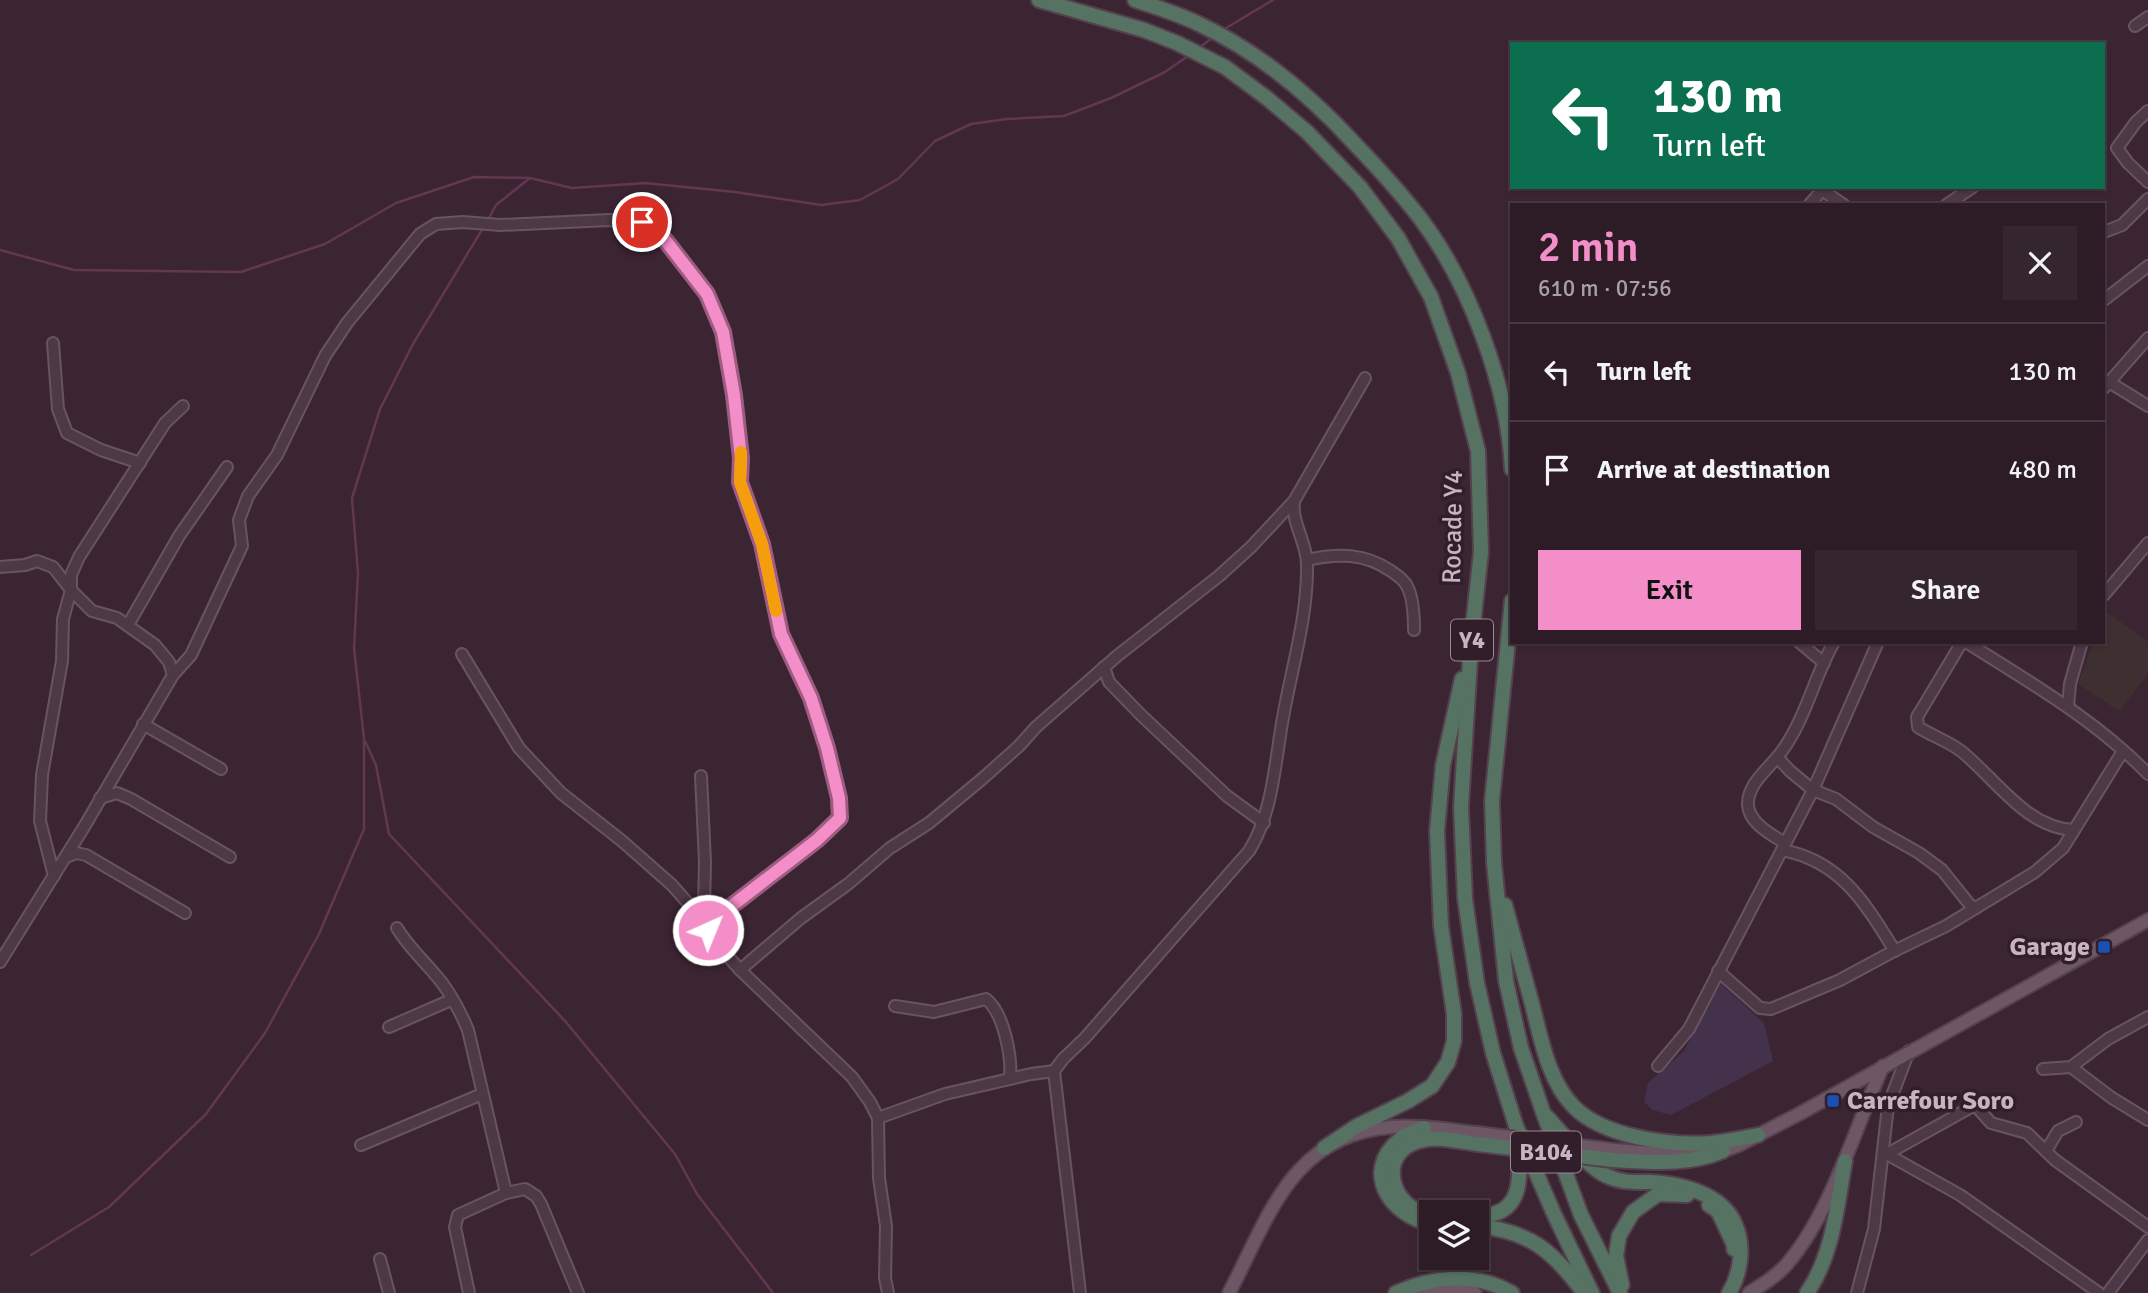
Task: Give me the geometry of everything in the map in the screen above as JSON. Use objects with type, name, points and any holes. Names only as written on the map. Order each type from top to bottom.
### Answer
[{"type":"highway","name":"Rocade Y4","points":[[1040,0],[1144,30],[1204,55],[1224,68],[1307,132],[1360,187],[1398,238],[1431,297],[1458,373],[1478,451],[1481,552],[1471,644],[1461,807],[1465,899],[1477,983],[1490,1042],[1516,1126],[1592,1293]]},
{"type":"highway","points":[[1135,0],[1200,24],[1252,54],[1326,113],[1382,172],[1422,220],[1459,281],[1490,355],[1510,445]]},
{"type":"highway","name":"Y4","points":[[1510,621],[1492,801],[1494,863],[1506,981],[1521,1048],[1542,1112],[1581,1215],[1622,1293]]},
{"type":"highway","points":[[1324,1148],[1357,1126],[1432,1086],[1448,1062],[1454,1041],[1454,1014],[1441,926],[1437,831],[1443,765],[1471,644]]},
{"type":"highway","points":[[1494,863],[1545,1051],[1556,1082],[1573,1107],[1595,1124],[1628,1135],[1678,1143],[1710,1143],[1758,1135]]},
{"type":"highway","points":[[1542,1112],[1604,1175],[1620,1181],[1692,1188],[1728,1210],[1737,1225],[1741,1244],[1736,1282],[1729,1293]]},
{"type":"highway","points":[[1489,1216],[1509,1205],[1518,1192],[1520,1177],[1516,1126]]},
{"type":"highway","points":[[1419,1221],[1402,1214],[1393,1204],[1382,1185],[1382,1165],[1388,1153],[1406,1135],[1424,1128]]},
{"type":"highway","points":[[1419,1210],[1412,1208],[1392,1183],[1391,1168],[1397,1156],[1416,1141],[1431,1138],[1477,1139]]},
{"type":"highway","name":"B104","points":[[1477,1139],[1614,1155],[1658,1163],[1690,1162],[1723,1152]]},
{"type":"highway","points":[[1807,1293],[1826,1257],[1845,1161]]},
{"type":"highway","points":[[1622,1293],[1616,1256],[1619,1236],[1633,1212],[1658,1194],[1686,1194],[1703,1200],[1718,1211],[1734,1245],[1730,1272],[1719,1293]]},
{"type":"highway","points":[[1489,1228],[1519,1234],[1536,1243],[1567,1271],[1584,1293]]},
{"type":"highway","points":[[1396,1293],[1428,1281],[1452,1278],[1480,1280],[1512,1293]]},
{"type":"main road","name":"B104","points":[[1723,1152],[2148,920]]},
{"type":"main road","points":[[1749,1293],[1786,1265],[1808,1236],[1845,1161],[1861,1115],[1883,1066]]},
{"type":"main road","name":"B104","points":[[1228,1293],[1284,1188],[1298,1169],[1324,1148],[1358,1133],[1391,1127],[1424,1128],[1477,1139]]},
{"type":"main road","points":[[1423,1293],[1447,1289],[1475,1293]]},
{"type":"street","points":[[2135,26],[2148,17]]},
{"type":"street","points":[[2148,111],[2136,122],[2117,148],[2148,182]]},
{"type":"street","points":[[1811,203],[1824,189],[1842,203]]},
{"type":"street","points":[[1949,203],[1970,189]]},
{"type":"street","points":[[2105,232],[2122,225],[2148,199]]},
{"type":"street","points":[[0,962],[4,948],[66,857],[173,675],[191,655],[242,546],[239,520],[248,496],[278,455],[325,356],[347,323],[420,234],[436,224],[463,222],[500,225],[609,220],[642,222],[659,232],[707,294],[723,332],[737,420],[741,458],[740,482],[762,544],[781,634],[811,698],[827,748],[839,798],[840,818],[817,840],[708,924]]},
{"type":"street","points":[[2105,299],[2148,266]]},
{"type":"street","points":[[2148,338],[2106,385],[2148,406]]},
{"type":"street","points":[[53,343],[58,409],[67,433],[101,450],[140,463]]},
{"type":"street","points":[[740,970],[883,854],[929,823],[982,779],[1104,667],[1219,576],[1294,501],[1365,378]]},
{"type":"street","points":[[54,876],[40,821],[42,775],[62,661],[64,619],[71,590],[71,575],[79,557],[165,423],[183,406]]},
{"type":"street","points":[[128,625],[178,536],[227,467]]},
{"type":"street","points":[[1080,1293],[1054,1072],[1249,851],[1264,823],[1284,709],[1303,625],[1307,560],[1294,514],[1294,501]]},
{"type":"street","points":[[2105,593],[2148,543]]},
{"type":"street","points":[[1307,560],[1340,555],[1367,558],[1380,563],[1406,583],[1414,630]]},
{"type":"street","points":[[0,567],[37,561],[53,567],[92,611],[117,618],[155,645],[170,662],[173,675]]},
{"type":"street","points":[[1801,644],[1824,663]]},
{"type":"street","points":[[1833,644],[1794,730],[1777,757],[1753,785],[1748,806],[1752,818],[1783,847],[1819,862],[1846,882],[1872,914],[1895,951]]},
{"type":"street","points":[[1658,1066],[1689,1029],[1813,790],[1877,644]]},
{"type":"street","points":[[1963,644],[1917,717],[1918,727],[1954,746],[2039,820],[2050,827],[2074,831]]},
{"type":"street","points":[[1967,644],[2068,707],[2148,774]]},
{"type":"street","points":[[2068,707],[2070,684],[2081,644]]},
{"type":"street","points":[[462,654],[519,748],[561,793],[672,885],[708,924]]},
{"type":"street","points":[[1104,667],[1110,682],[1141,715],[1227,796],[1264,823]]},
{"type":"street","points":[[143,724],[221,769]]},
{"type":"street","points":[[1718,971],[1765,1010],[1779,1007],[1839,981],[1946,926],[2049,862],[2063,848],[2123,751]]},
{"type":"street","points":[[1777,757],[1813,790],[1836,799],[1873,827],[1919,853],[1950,878],[1970,905],[1976,908]]},
{"type":"street","points":[[701,776],[704,906],[708,924],[720,947],[740,970],[852,1077],[878,1118],[879,1178],[886,1226],[884,1278],[888,1293]]},
{"type":"street","points":[[100,798],[117,793],[131,799],[230,858]]},
{"type":"street","points":[[66,857],[76,853],[86,855],[185,913]]},
{"type":"street","points":[[397,928],[406,943],[435,974],[468,1030],[506,1193]]},
{"type":"street","points":[[895,1006],[934,1012],[986,999],[994,1006],[1006,1041],[1010,1058],[1010,1079]]},
{"type":"street","points":[[389,1027],[451,1000]]},
{"type":"street","points":[[2043,1069],[2071,1067],[2108,1039],[2148,1017]]},
{"type":"street","points":[[1857,1293],[1874,1229],[1885,1153],[1888,1106],[1909,1051]]},
{"type":"street","points":[[2071,1067],[2112,1098],[2148,1120]]},
{"type":"street","points":[[878,1118],[945,1094],[1054,1072]]},
{"type":"street","points":[[361,1145],[482,1094]]},
{"type":"street","points":[[1885,1153],[1975,1105],[1992,1123],[2027,1133],[2122,1211],[2148,1227]]},
{"type":"street","points":[[2046,1151],[2058,1131],[2076,1122]]},
{"type":"street","points":[[1885,1153],[1960,1195],[2099,1293]]},
{"type":"street","points":[[469,1293],[455,1227],[458,1215],[506,1193],[525,1189],[536,1196],[578,1293]]},
{"type":"street","points":[[2108,1293],[2148,1240]]},
{"type":"street","points":[[380,1259],[389,1293]]},
{"type":"shaded area","points":[[2106,612],[2148,641],[2148,674],[2119,711],[2078,684],[2093,644],[2105,644]]},
{"type":"shaded area","points":[[1721,984],[1764,1023],[1773,1061],[1671,1115],[1653,1110],[1644,1102],[1648,1083],[1684,1051]]},
{"type":"waterway","points":[[1221,31],[1273,0]]},
{"type":"waterway","points":[[1199,48],[1213,37]]},
{"type":"waterway","points":[[0,250],[74,270],[241,272],[325,244],[396,203],[474,177],[530,178],[572,188],[645,183],[735,192],[821,205],[860,200],[898,179],[935,141],[971,124],[1064,116],[1111,98],[1165,72],[1188,56]]},
{"type":"waterway","points":[[488,220],[496,205],[530,178]]},
{"type":"waterway","points":[[31,1255],[109,1207],[206,1114],[265,1033],[319,934],[364,829],[364,739],[354,648],[358,573],[352,498],[380,409],[413,344],[483,228]]},
{"type":"waterway","points":[[365,741],[376,765],[389,834],[565,1021],[675,1154],[697,1194],[773,1293]]},
{"type":"slow traffic","points":[[741,452],[740,482],[762,544],[776,611]]},
{"type":"place","name":"Garage","points":[[2104,947]]},
{"type":"place","name":"Carrefour Soro","points":[[1833,1101]]},
{"type":"route","points":[[642,222],[659,232],[707,294],[723,332],[734,395],[741,458],[740,482],[762,544],[781,634],[811,698],[839,798],[840,818],[817,840],[707,925],[708,930]]}]
